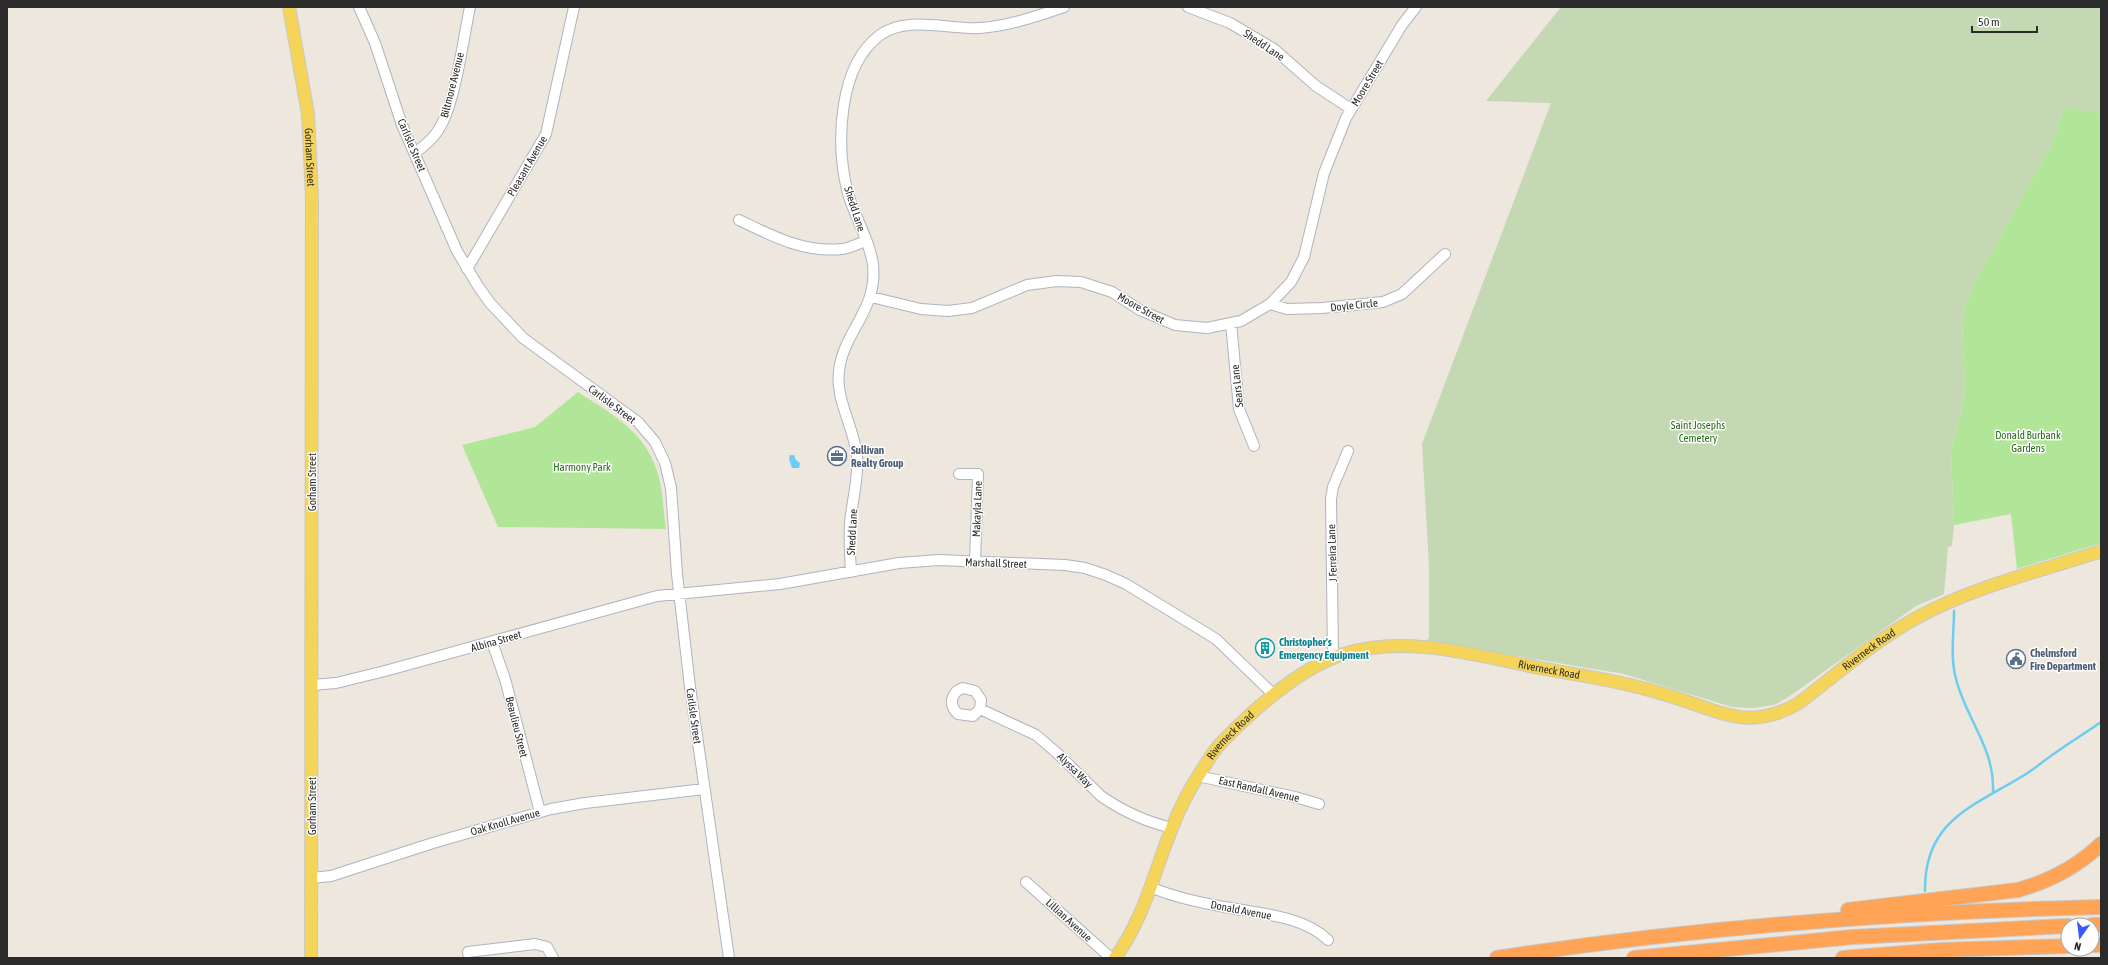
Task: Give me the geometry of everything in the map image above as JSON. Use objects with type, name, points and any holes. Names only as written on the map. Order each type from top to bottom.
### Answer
[{"type":"highway","points":[[1497,958],[1720,930],[1877,906],[1992,895],[2018,890],[2045,882],[2065,872],[2084,859],[2101,844]]},
{"type":"highway","points":[[1720,930],[1936,913],[2101,907]]},
{"type":"highway","points":[[1634,958],[1853,937],[2060,926]]},
{"type":"highway","points":[[1843,958],[1941,950],[2060,946]]},
{"type":"main road","name":"Gorham Street","points":[[289,7],[308,114],[312,198],[311,958]]},
{"type":"main road","name":"Riverneck Road","points":[[1115,958],[1137,922],[1172,828],[1198,776],[1220,744],[1274,695],[1305,672],[1333,657],[1375,647],[1410,647],[1446,651],[1602,679],[1667,695],[1726,715],[1751,719],[1763,718],[1788,710],[1894,632],[1938,607],[1972,594],[2101,551]]},
{"type":"street","name":"Carlisle Street","points":[[359,7],[376,43],[394,104],[467,270],[490,303],[523,338],[628,414],[655,442],[665,463],[671,488],[679,594],[704,789],[729,958]]},
{"type":"street","name":"Biltmore Avenue","points":[[415,153],[433,138],[445,118],[451,98],[470,7]]},
{"type":"street","name":"Pleasant Avenue","points":[[467,270],[546,134],[574,7]]},
{"type":"street","name":"Shedd Lane","points":[[852,572],[850,522],[857,476],[857,454],[853,432],[842,399],[838,372],[845,347],[871,297],[873,264],[847,190],[842,151],[842,119],[848,85],[859,57],[880,34],[905,24],[933,25],[954,28],[981,28],[1020,21],[1064,7]]},
{"type":"street","name":"Shedd Lane","points":[[1188,7],[1230,22],[1274,49],[1316,86],[1351,109]]},
{"type":"street","name":"Moore Street","points":[[871,297],[922,309],[948,311],[972,308],[1026,285],[1057,281],[1080,282],[1112,292],[1140,310],[1175,325],[1207,328],[1241,321],[1270,304],[1291,282],[1304,257],[1324,173],[1351,109],[1398,32],[1416,7]]},
{"type":"street","points":[[739,220],[782,241],[812,249],[843,249],[865,241]]},
{"type":"street","name":"Doyle Circle","points":[[1270,304],[1287,309],[1322,308],[1383,302],[1402,294],[1445,254]]},
{"type":"street","name":"Sears Lane","points":[[1231,323],[1239,409],[1254,446]]},
{"type":"street","name":"J Ferreira Lane","points":[[1333,657],[1330,499],[1333,487],[1348,451]]},
{"type":"street","name":"Makayla Lane","points":[[959,474],[978,474],[975,562]]},
{"type":"street","name":"Marshall Street","points":[[679,594],[780,584],[917,561],[1075,566],[1096,571],[1116,579],[1216,639],[1274,695]]},
{"type":"street","name":"Albina Street","points":[[312,685],[336,683],[492,642],[657,596],[679,594]]},
{"type":"street","name":"Beaulieu Street","points":[[492,642],[506,684],[540,812]]},
{"type":"street","name":"Alyssa Way","points":[[980,709],[1036,735],[1057,752],[1110,803],[1159,825],[1172,828]]},
{"type":"street","name":"East Randall Avenue","points":[[1198,776],[1295,797],[1319,804]]},
{"type":"street","name":"Oak Knoll Avenue","points":[[311,878],[338,874],[433,843],[540,812],[585,803],[704,789]]},
{"type":"street","name":"Lillian Avenue","points":[[1026,882],[1111,958]]},
{"type":"street","name":"Donald Avenue","points":[[1150,887],[1183,899],[1299,923],[1319,932],[1328,940]]},
{"type":"street","points":[[469,958],[468,952],[535,944],[547,947],[553,958]]},
{"type":"green space","name":"Saint Josephs Cemetery","points":[[1561,7],[2101,7],[2101,113],[2064,107],[2052,144],[1975,282],[1965,307],[1962,324],[1965,384],[1961,413],[1951,450],[1954,525],[1952,546],[1948,547],[1944,594],[1916,606],[1787,698],[1774,705],[1753,708],[1732,707],[1624,674],[1427,641],[1429,637],[1429,567],[1422,444],[1551,103],[1486,101]]},
{"type":"green space","name":"Donald Burbank Gardens","points":[[2064,107],[2101,113],[2101,543],[2017,569],[2011,514],[1954,525],[1951,450],[1961,413],[1965,384],[1962,324],[1965,307],[1975,282],[2052,144]]},
{"type":"green space","name":"Harmony Park","points":[[578,392],[625,424],[644,445],[651,457],[659,478],[666,529],[498,527],[462,445],[535,427]]},
{"type":"water","points":[[790,455],[794,455],[796,460],[800,463],[799,468],[792,468],[789,459]]},
{"type":"waterway","points":[[1954,611],[1954,671],[1966,707],[1985,747],[1992,776],[1993,792]]},
{"type":"waterway","points":[[1925,891],[1927,867],[1933,847],[1943,831],[1956,818],[1971,806],[2026,774],[2101,722]]},
{"type":"place","name":"Sullivan Realty Group","points":[[837,456]]},
{"type":"place","name":"Christopher's Emergency Equipment","points":[[1265,648]]},
{"type":"place","name":"Chelmsford Fire Department","points":[[2016,659]]}]
